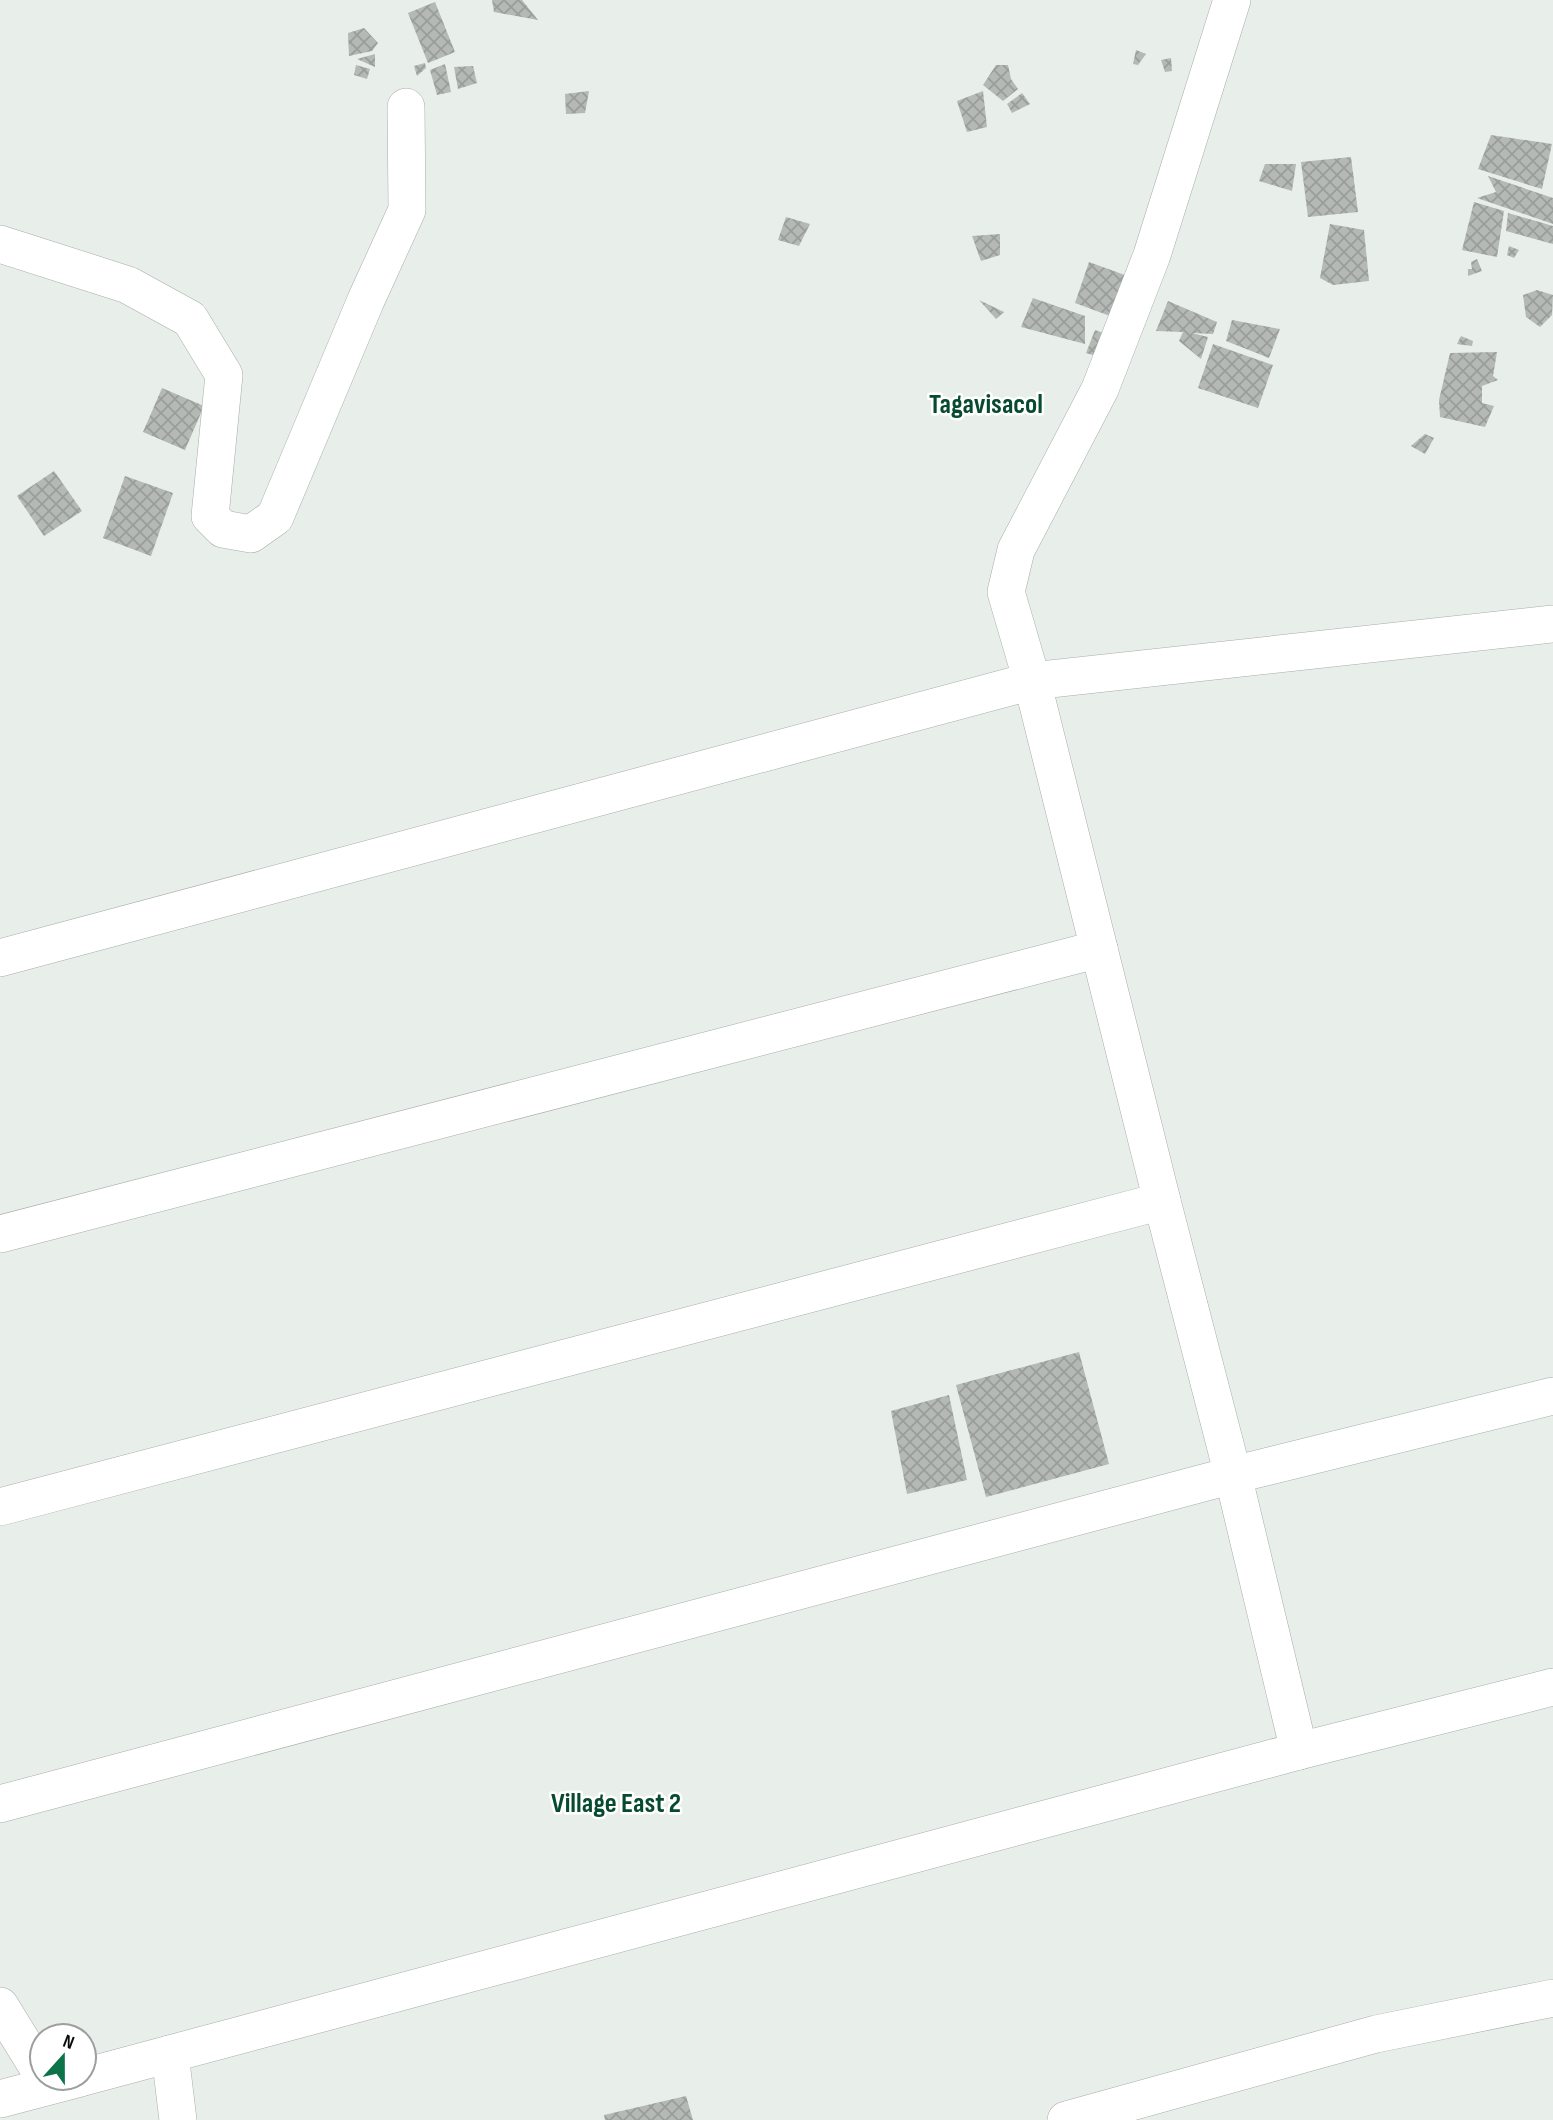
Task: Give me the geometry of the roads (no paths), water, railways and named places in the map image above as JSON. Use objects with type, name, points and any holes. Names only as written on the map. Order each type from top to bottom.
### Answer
[{"type":"street","points":[[1232,0],[1152,256],[1100,388],[1016,550],[1006,592],[1032,681],[1233,1475],[1299,1751]]},
{"type":"street","points":[[0,244],[128,285],[190,319],[224,375],[210,516],[223,529],[251,534],[275,517],[366,300],[407,210],[406,107]]},
{"type":"street","points":[[0,958],[1032,681],[1553,624]]},
{"type":"street","points":[[0,1234],[1099,949]]},
{"type":"street","points":[[0,1507],[1162,1201]]},
{"type":"street","points":[[0,1804],[1233,1475],[1553,1396]]},
{"type":"street","points":[[98,2070],[170,2054],[1299,1751],[1553,1687]]},
{"type":"street","points":[[1066,2120],[1376,2034],[1553,1998]]},
{"type":"street","points":[[0,2006],[28,2040]]},
{"type":"street","points":[[170,2054],[178,2120]]},
{"type":"street","points":[[0,2099],[28,2090]]},
{"type":"district","name":"Tagavisacol","points":[[986,403]]},
{"type":"district","name":"Village East 2","points":[[616,1802]]}]
